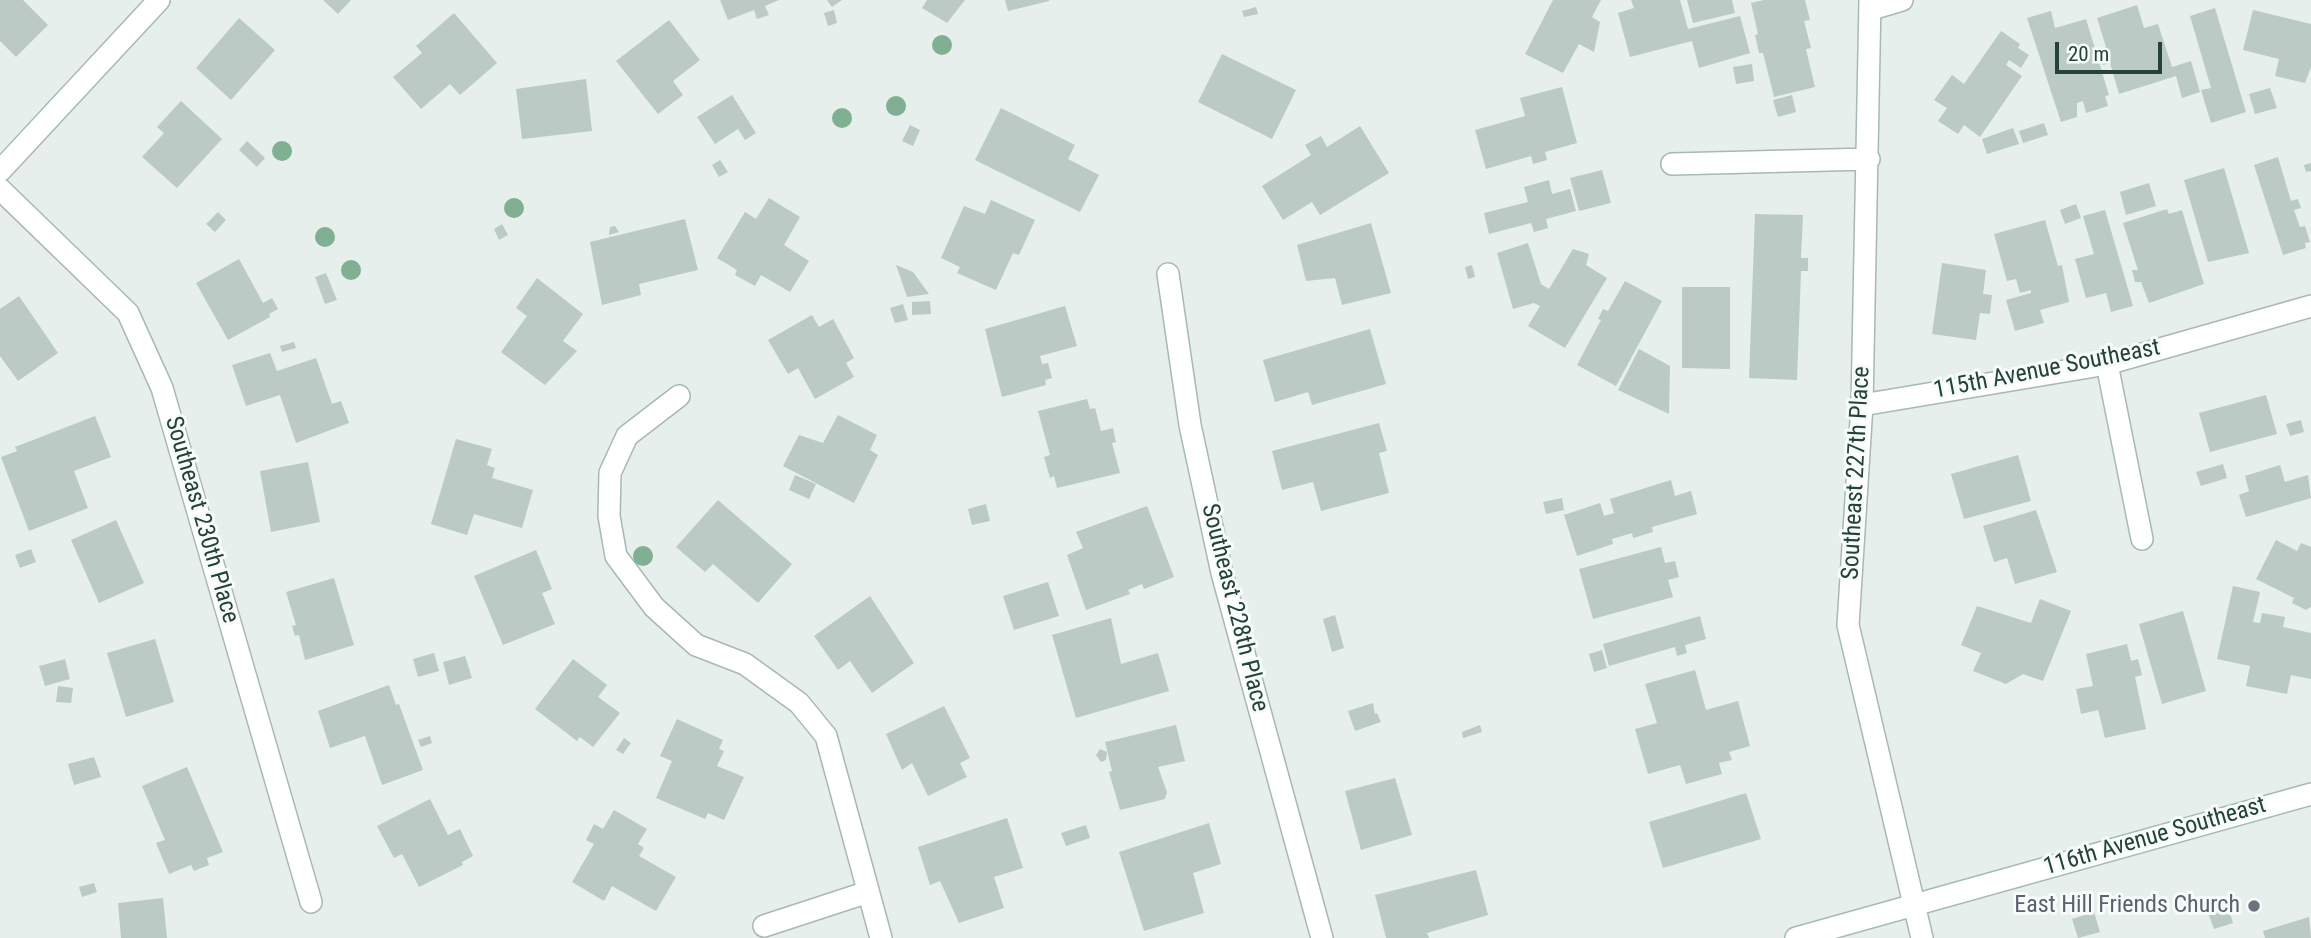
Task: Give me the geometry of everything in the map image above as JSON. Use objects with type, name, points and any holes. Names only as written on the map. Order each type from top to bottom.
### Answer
[{"type":"street","points":[[0,171],[159,0]]},
{"type":"street","points":[[1871,5],[1902,0]]},
{"type":"street","name":"Southeast 227th Place","points":[[1871,5],[1862,405],[1848,625],[1922,938]]},
{"type":"street","points":[[1672,164],[1869,159]]},
{"type":"street","name":"Southeast 230th Place","points":[[0,189],[128,313],[162,388],[311,902]]},
{"type":"street","name":"Southeast 228th Place","points":[[1168,274],[1190,425],[1222,573],[1322,938]]},
{"type":"street","name":"115th Avenue Southeast","points":[[1862,405],[2107,364],[2311,306]]},
{"type":"street","points":[[2107,364],[2143,540]]},
{"type":"street","points":[[680,396],[627,436],[610,473],[609,516],[616,556],[654,607],[696,645],[745,664],[799,703],[826,736],[881,938]]},
{"type":"street","name":"116th Avenue Southeast","points":[[1796,938],[2311,794]]},
{"type":"street","points":[[764,926],[868,892]]},
{"type":"building","points":[[0,0],[23,0],[48,25],[16,57],[0,41]]},
{"type":"building","points":[[323,0],[351,0],[338,14]]},
{"type":"building","points":[[720,0],[779,0],[765,6],[769,15],[757,19],[754,10],[728,20]]},
{"type":"building","points":[[827,0],[842,0],[832,7]]},
{"type":"building","points":[[927,0],[965,0],[947,23],[922,8]]},
{"type":"building","points":[[1005,0],[1049,0],[1049,1],[1008,11]]},
{"type":"building","points":[[1553,0],[1601,0],[1592,17],[1600,22],[1594,52],[1579,44],[1563,73],[1525,54]]},
{"type":"building","points":[[1631,0],[1680,0],[1688,29],[1740,16],[1750,53],[1699,68],[1692,41],[1630,57],[1618,13],[1634,8]]},
{"type":"building","points":[[1687,0],[1732,0],[1735,13],[1693,23]]},
{"type":"building","points":[[1764,0],[1805,0],[1810,20],[1804,21],[1811,48],[1806,49],[1815,87],[1774,97],[1763,53],[1759,53],[1751,3]]},
{"type":"building","points":[[2137,5],[2144,28],[2158,24],[2172,67],[2191,61],[2200,92],[2182,98],[2176,76],[2119,94],[2110,63],[2103,65],[2098,50],[2106,47],[2097,18]]},
{"type":"building","points":[[1256,7],[1258,14],[1244,17],[1242,11]]},
{"type":"building","points":[[2215,8],[2246,112],[2211,123],[2201,90],[2211,88],[2190,16]]},
{"type":"building","points":[[834,10],[837,23],[828,26],[824,13]]},
{"type":"building","points":[[2253,10],[2311,24],[2311,67],[2305,83],[2275,76],[2279,59],[2243,50]]},
{"type":"building","points":[[2051,11],[2055,28],[2086,19],[2109,95],[2105,96],[2108,106],[2086,113],[2083,101],[2077,103],[2077,117],[2061,122],[2027,18]]},
{"type":"building","points":[[454,13],[497,63],[460,95],[450,84],[421,109],[393,77],[422,53],[416,46]]},
{"type":"building","points":[[239,18],[275,50],[231,100],[196,68]]},
{"type":"building","points":[[669,20],[700,60],[673,81],[683,95],[658,114],[616,61]]},
{"type":"building","points":[[2001,31],[2020,44],[2018,48],[2029,55],[2021,68],[2009,60],[2006,65],[2022,76],[1980,137],[1964,125],[1958,134],[1938,121],[1947,108],[1934,100],[1952,75],[1964,84]]},
{"type":"building","points":[[1222,54],[1296,90],[1272,139],[1198,102]]},
{"type":"building","points":[[1752,64],[1754,81],[1736,84],[1733,67]]},
{"type":"building","points":[[586,79],[592,131],[522,139],[516,89]]},
{"type":"building","points":[[1562,87],[1577,143],[1545,152],[1547,160],[1533,164],[1531,156],[1486,169],[1475,130],[1525,116],[1520,98]]},
{"type":"building","points":[[2270,88],[2277,108],[2255,114],[2249,94]]},
{"type":"building","points":[[732,95],[756,133],[745,140],[738,129],[715,144],[697,117]]},
{"type":"building","points":[[1792,95],[1796,112],[1778,117],[1773,100]]},
{"type":"building","points":[[181,101],[222,139],[177,188],[142,157],[164,133],[157,127]]},
{"type":"building","points":[[1001,108],[1075,145],[1068,159],[1099,175],[1080,212],[975,160]]},
{"type":"building","points":[[2044,123],[2048,135],[2023,143],[2019,131]]},
{"type":"building","points":[[910,125],[920,130],[913,146],[902,141]]},
{"type":"building","points":[[1360,126],[1389,173],[1320,215],[1312,202],[1283,220],[1262,186],[1311,155],[1305,145],[1321,136],[1327,147]]},
{"type":"building","points":[[2013,128],[2019,144],[1987,154],[1982,139]]},
{"type":"building","points":[[247,141],[265,158],[257,167],[239,150]]},
{"type":"building","points":[[2278,157],[2291,201],[2298,199],[2301,208],[2294,210],[2300,227],[2305,226],[2310,242],[2305,243],[2306,248],[2283,255],[2254,165]]},
{"type":"building","points":[[720,160],[728,172],[719,177],[712,165]]},
{"type":"building","points":[[2311,163],[2311,171],[2306,172],[2304,165]]},
{"type":"building","points":[[2224,168],[2249,253],[2208,262],[2184,180]]},
{"type":"building","points":[[1602,170],[1611,203],[1579,211],[1570,178]]},
{"type":"building","points":[[1549,180],[1552,194],[1570,189],[1576,211],[1546,219],[1548,228],[1534,232],[1531,223],[1489,234],[1484,213],[1528,202],[1524,187]]},
{"type":"building","points":[[2149,183],[2156,206],[2126,215],[2120,192]]},
{"type":"building","points":[[769,198],[800,217],[784,245],[809,261],[790,292],[761,275],[755,286],[735,275],[737,270],[717,258],[745,212],[756,219]]},
{"type":"building","points":[[991,200],[1035,220],[1019,255],[1013,253],[996,290],[957,273],[960,267],[941,258],[964,206],[985,214]]},
{"type":"building","points":[[2076,204],[2081,218],[2065,224],[2060,210]]},
{"type":"building","points":[[2167,209],[2169,214],[2182,210],[2204,284],[2149,303],[2141,282],[2135,282],[2132,270],[2138,270],[2123,223]]},
{"type":"building","points":[[2105,210],[2133,306],[2111,312],[2106,293],[2086,298],[2075,259],[2094,254],[2083,216]]},
{"type":"building","points":[[218,212],[226,220],[215,232],[206,224]]},
{"type":"building","points":[[1755,214],[1803,215],[1801,258],[1808,258],[1808,271],[1801,271],[1797,380],[1749,378]]},
{"type":"building","points":[[685,219],[698,270],[639,284],[641,295],[602,305],[590,242]]},
{"type":"building","points":[[2045,220],[2058,266],[2062,265],[2069,302],[2040,310],[2044,323],[2015,331],[2006,300],[2031,293],[2031,290],[2020,293],[2016,279],[2007,281],[1994,234]]},
{"type":"building","points":[[1371,223],[1391,293],[1342,305],[1335,278],[1306,281],[1297,245]]},
{"type":"building","points":[[502,224],[508,235],[499,240],[494,229]]},
{"type":"building","points":[[615,226],[619,232],[609,235],[610,227]]},
{"type":"building","points":[[1528,243],[1541,284],[1549,289],[1573,249],[1589,254],[1586,265],[1607,278],[1565,348],[1528,326],[1540,306],[1534,303],[1513,309],[1497,253]]},
{"type":"building","points":[[239,259],[263,303],[272,298],[278,309],[269,314],[270,317],[228,340],[196,283]]},
{"type":"building","points":[[1942,263],[1986,270],[1983,294],[1992,295],[1990,314],[1980,313],[1976,340],[1932,334]]},
{"type":"building","points":[[896,265],[913,272],[929,294],[907,297]]},
{"type":"building","points":[[1472,265],[1475,277],[1468,279],[1465,267]]},
{"type":"building","points":[[326,273],[337,300],[325,304],[315,277]]},
{"type":"building","points":[[537,278],[583,314],[563,341],[577,351],[545,385],[501,352],[527,316],[516,308]]},
{"type":"building","points":[[1625,281],[1662,301],[1616,386],[1577,365],[1601,320],[1598,319],[1603,309],[1608,311]]},
{"type":"building","points":[[1682,287],[1730,287],[1730,369],[1682,368]]},
{"type":"building","points":[[19,296],[58,353],[18,381],[0,356],[0,309]]},
{"type":"building","points":[[930,301],[931,314],[912,315],[912,302]]},
{"type":"building","points":[[903,304],[908,320],[895,323],[890,308]]},
{"type":"building","points":[[1065,306],[1077,346],[1040,356],[1042,364],[1048,363],[1052,378],[1045,380],[1046,385],[1002,397],[985,329]]},
{"type":"building","points":[[812,315],[819,327],[833,319],[854,358],[846,363],[854,377],[815,399],[798,368],[788,374],[768,340]]},
{"type":"building","points":[[1370,329],[1386,384],[1312,405],[1308,392],[1275,402],[1263,360]]},
{"type":"building","points":[[294,342],[296,348],[282,352],[280,346]]},
{"type":"building","points":[[1639,349],[1670,366],[1669,414],[1618,390]]},
{"type":"building","points":[[270,353],[277,371],[316,358],[332,404],[341,401],[349,423],[296,443],[280,395],[246,406],[232,365]]},
{"type":"building","points":[[2266,395],[2277,434],[2210,452],[2199,413]]},
{"type":"building","points":[[1087,399],[1090,409],[1095,408],[1101,431],[1113,428],[1116,442],[1112,443],[1120,473],[1057,488],[1054,476],[1050,478],[1044,457],[1050,455],[1038,411]]},
{"type":"building","points":[[838,415],[877,435],[870,450],[878,455],[854,503],[783,466],[799,435],[823,443]]},
{"type":"building","points":[[95,416],[111,457],[74,471],[88,508],[29,531],[1,457],[17,451],[15,447]]},
{"type":"building","points":[[2301,420],[2304,432],[2290,436],[2286,424]]},
{"type":"building","points":[[1379,423],[1387,451],[1379,453],[1389,493],[1321,511],[1313,482],[1282,490],[1272,451]]},
{"type":"building","points":[[456,439],[492,449],[487,465],[495,468],[492,478],[533,490],[522,528],[474,514],[467,535],[431,524]]},
{"type":"building","points":[[2018,455],[2031,501],[1964,519],[1951,474]]},
{"type":"building","points":[[308,462],[320,522],[271,532],[260,471]]},
{"type":"building","points":[[2223,464],[2227,478],[2201,486],[2196,472]]},
{"type":"building","points":[[2280,465],[2285,482],[2308,475],[2311,498],[2246,517],[2239,495],[2249,491],[2245,476]]},
{"type":"building","points":[[795,475],[816,484],[809,499],[789,490]]},
{"type":"building","points":[[1671,480],[1675,496],[1691,491],[1697,514],[1652,527],[1653,532],[1633,538],[1632,533],[1612,539],[1613,544],[1577,556],[1564,515],[1600,503],[1604,516],[1614,513],[1610,499]]},
{"type":"building","points":[[1562,498],[1564,510],[1546,514],[1543,502]]},
{"type":"building","points":[[718,500],[792,564],[758,603],[713,564],[705,572],[676,547]]},
{"type":"building","points":[[986,504],[990,521],[972,525],[968,509]]},
{"type":"building","points":[[1147,506],[1174,577],[1144,589],[1142,584],[1128,590],[1130,594],[1086,610],[1067,555],[1083,548],[1076,532]]},
{"type":"building","points":[[2036,510],[2057,572],[2015,584],[2007,558],[1994,562],[1983,526]]},
{"type":"building","points":[[116,520],[144,583],[99,603],[71,540]]},
{"type":"building","points":[[2276,540],[2297,551],[2301,543],[2311,547],[2311,607],[2306,610],[2292,603],[2294,598],[2256,579]]},
{"type":"building","points":[[1661,547],[1665,563],[1675,561],[1679,577],[1668,580],[1673,597],[1593,619],[1579,569]]},
{"type":"building","points":[[31,549],[36,562],[20,568],[15,555]]},
{"type":"building","points":[[536,550],[552,589],[542,593],[555,624],[503,645],[474,576]]},
{"type":"building","points":[[334,578],[354,645],[305,660],[299,635],[295,636],[292,626],[296,625],[286,592]]},
{"type":"building","points":[[1048,582],[1059,616],[1014,630],[1003,596]]},
{"type":"building","points":[[2233,586],[2260,592],[2253,622],[2260,623],[2262,613],[2285,617],[2283,627],[2311,633],[2311,679],[2291,675],[2287,694],[2246,686],[2250,666],[2217,659]]},
{"type":"building","points":[[870,596],[914,663],[872,693],[850,661],[838,670],[814,636]]},
{"type":"building","points":[[2040,599],[2071,611],[2043,681],[2023,674],[2006,684],[1973,671],[1981,653],[1961,645],[1977,606],[2031,623]]},
{"type":"building","points":[[2183,611],[2206,691],[2162,704],[2139,624]]},
{"type":"building","points":[[1335,615],[1344,648],[1332,652],[1323,619]]},
{"type":"building","points":[[1700,616],[1706,639],[1685,645],[1687,653],[1677,656],[1675,647],[1609,666],[1603,644]]},
{"type":"building","points":[[1111,618],[1121,664],[1158,653],[1169,691],[1076,718],[1052,635]]},
{"type":"building","points":[[155,639],[174,702],[126,717],[107,653]]},
{"type":"building","points":[[2127,644],[2131,661],[2138,659],[2142,675],[2135,677],[2146,729],[2105,738],[2098,710],[2081,714],[2076,689],[2093,686],[2086,654]]},
{"type":"building","points":[[1602,650],[1607,668],[1594,672],[1589,654]]},
{"type":"building","points":[[434,653],[439,671],[418,677],[413,659]]},
{"type":"building","points":[[465,656],[472,678],[449,685],[443,662]]},
{"type":"building","points":[[65,659],[70,679],[45,686],[39,666]]},
{"type":"building","points":[[573,659],[607,685],[598,697],[620,713],[593,747],[580,737],[577,741],[535,709]]},
{"type":"building","points":[[1695,670],[1706,710],[1738,701],[1750,746],[1729,752],[1732,760],[1719,763],[1722,774],[1686,784],[1680,765],[1648,774],[1635,729],[1657,723],[1645,684]]},
{"type":"building","points":[[389,685],[396,705],[399,704],[423,770],[382,785],[365,736],[330,748],[318,711]]},
{"type":"building","points":[[58,686],[73,688],[71,703],[56,702]]},
{"type":"building","points":[[1373,703],[1375,714],[1377,713],[1381,722],[1355,731],[1348,711]]},
{"type":"building","points":[[944,706],[970,758],[960,763],[967,777],[928,796],[912,763],[902,770],[886,734]]},
{"type":"building","points":[[677,719],[723,740],[719,749],[724,751],[717,766],[744,777],[724,820],[708,813],[705,819],[656,798],[672,761],[660,756]]},
{"type":"building","points":[[1176,725],[1185,761],[1158,767],[1167,792],[1165,799],[1120,810],[1109,772],[1112,771],[1105,742]]},
{"type":"building","points":[[1480,725],[1482,732],[1463,738],[1462,732]]},
{"type":"building","points":[[430,736],[432,743],[421,747],[418,740]]},
{"type":"building","points":[[624,738],[631,743],[623,754],[616,750]]},
{"type":"building","points":[[1100,749],[1107,752],[1106,760],[1101,762],[1096,755]]},
{"type":"building","points":[[94,757],[101,777],[74,785],[68,764]]},
{"type":"building","points":[[187,767],[223,852],[207,858],[209,865],[194,871],[191,865],[169,874],[156,843],[165,840],[142,786]]},
{"type":"building","points":[[1395,778],[1412,835],[1361,850],[1345,791]]},
{"type":"building","points":[[1746,793],[1761,839],[1663,868],[1649,822]]},
{"type":"building","points":[[430,799],[448,835],[460,829],[473,856],[462,862],[463,865],[419,887],[402,854],[394,858],[377,826]]},
{"type":"building","points":[[614,810],[647,829],[638,844],[644,848],[639,856],[676,877],[656,911],[612,886],[604,901],[572,882],[594,844],[586,840],[594,824],[603,829]]},
{"type":"building","points":[[1007,818],[1023,868],[994,877],[1004,908],[959,923],[940,881],[930,885],[918,847]]},
{"type":"building","points":[[1209,823],[1221,864],[1193,873],[1204,913],[1144,931],[1119,852]]},
{"type":"building","points":[[1086,825],[1090,838],[1066,846],[1061,833]]},
{"type":"building","points":[[1476,870],[1488,915],[1427,933],[1429,938],[1386,938],[1375,895]]},
{"type":"building","points":[[94,883],[97,892],[82,897],[79,887]]},
{"type":"building","points":[[163,898],[167,938],[121,938],[118,903]]},
{"type":"building","points":[[2226,901],[2233,923],[2214,929],[2206,907]]},
{"type":"building","points":[[2094,912],[2100,932],[2078,938],[2072,919]]},
{"type":"building","points":[[2309,917],[2311,938],[2265,938],[2263,931]]},
{"type":"place","name":"East Hill Friends Church","points":[[2254,906]]}]
